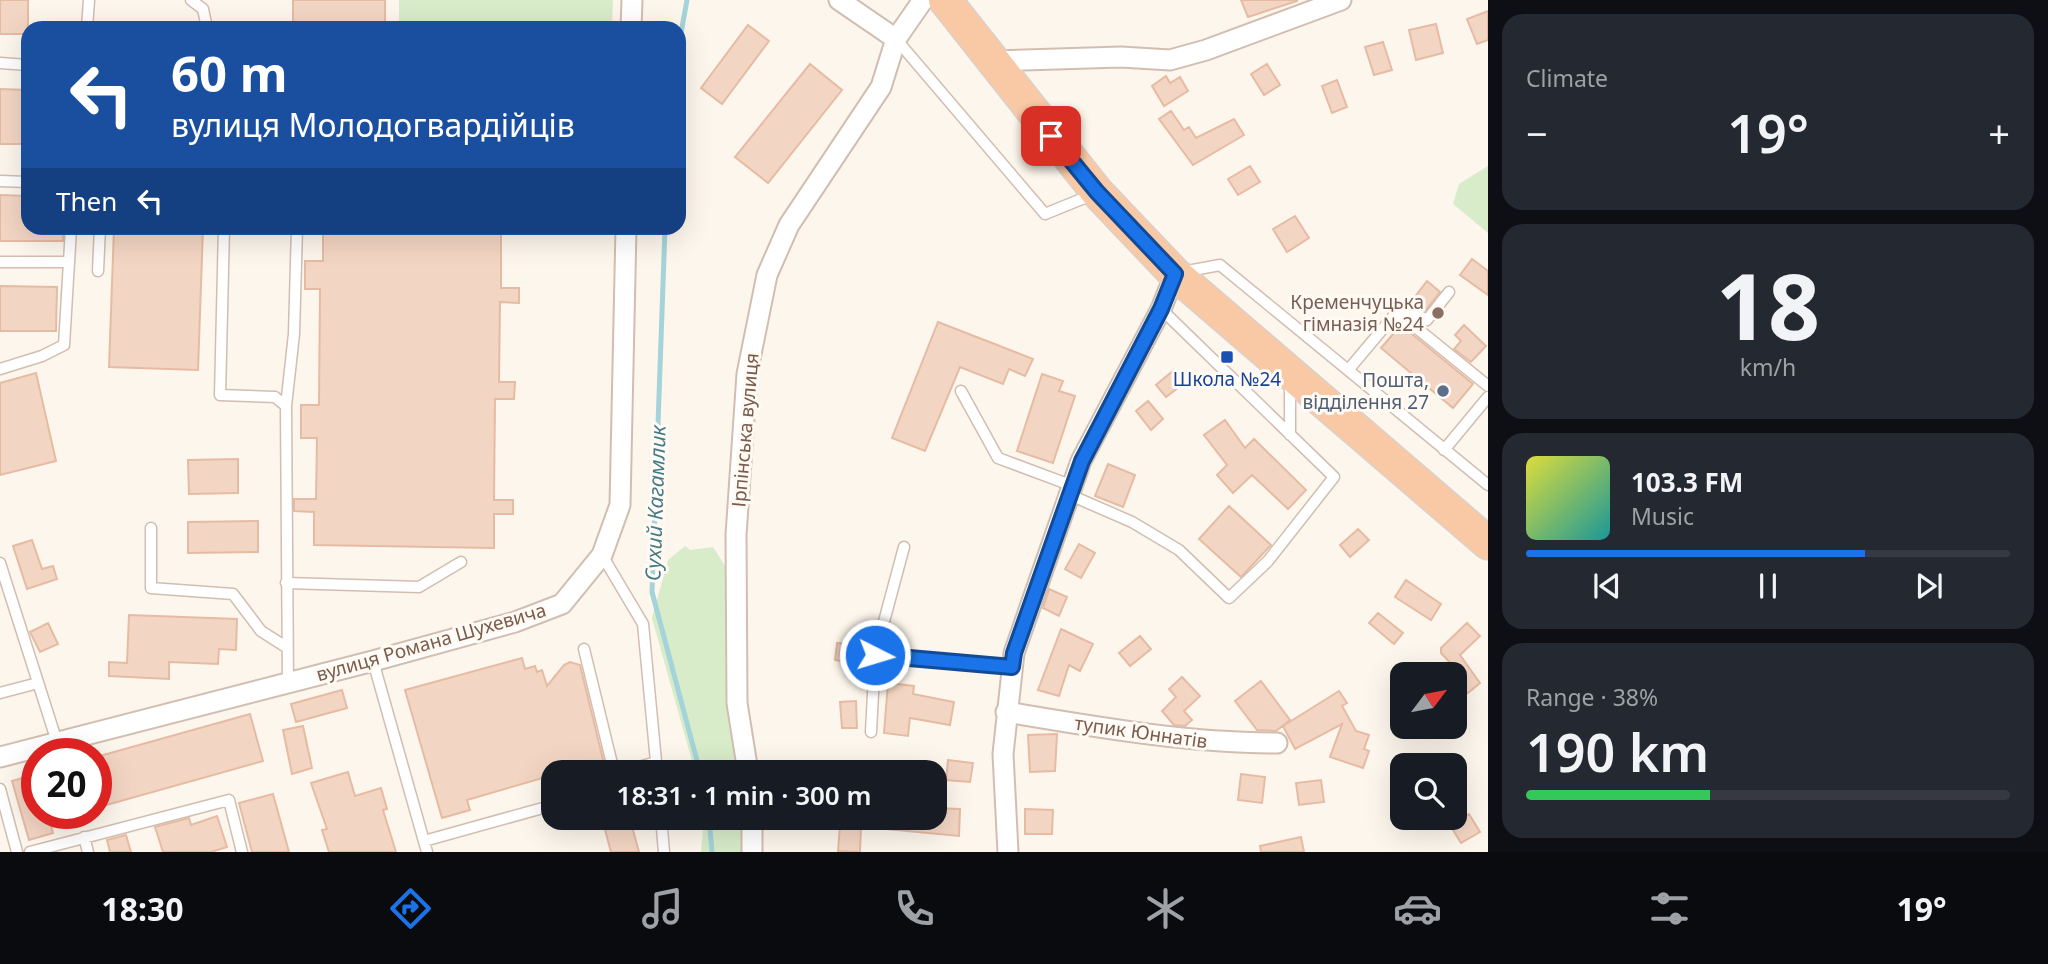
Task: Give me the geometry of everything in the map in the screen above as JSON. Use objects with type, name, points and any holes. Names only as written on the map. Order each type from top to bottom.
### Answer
[{"type":"highway","points":[[945,0],[990,61],[1097,192],[1175,274],[1290,376],[1488,543]]},
{"type":"street","points":[[631,21],[632,0]]},
{"type":"street","points":[[839,0],[896,38]]},
{"type":"street","name":"Ірпінська вулиця","points":[[746,760],[737,703],[736,535],[747,374],[767,275],[789,225],[881,87],[896,38],[923,0]]},
{"type":"street","points":[[990,61],[1121,57],[1170,60],[1206,50],[1341,0]]},
{"type":"street","name":"вулиця Романа Шухевича","points":[[73,738],[373,661],[515,622],[562,604],[602,555],[620,505],[626,235]]},
{"type":"street","points":[[1009,852],[1003,754],[1014,653],[1082,461],[1117,388],[1161,309],[1175,274]]},
{"type":"street","name":"тупик Юннатів","points":[[1006,712],[1222,743],[1277,743]]},
{"type":"street","name":"вулиця Романа Шухевича","points":[[0,757],[21,751]]},
{"type":"street","points":[[752,830],[752,852]]},
{"type":"lane","points":[[88,21],[89,0]]},
{"type":"lane","points":[[191,0],[203,9],[206,21]]},
{"type":"lane","points":[[896,38],[1045,214],[1097,192]]},
{"type":"lane","points":[[0,63],[21,64]]},
{"type":"lane","points":[[0,181],[21,182]]},
{"type":"lane","points":[[0,369],[42,356],[64,345],[71,235]]},
{"type":"lane","points":[[98,271],[100,235]]},
{"type":"lane","points":[[224,235],[220,394],[275,397],[286,406]]},
{"type":"lane","points":[[288,683],[286,406],[294,334],[297,235]]},
{"type":"lane","points":[[0,262],[69,262]]},
{"type":"lane","points":[[1175,274],[1220,265],[1488,485]]},
{"type":"lane","points":[[1349,369],[1397,312],[1408,310],[1427,320],[1449,292]]},
{"type":"lane","points":[[961,391],[998,458],[1132,522],[1179,550],[1229,597],[1268,561],[1334,477],[1161,309]]},
{"type":"lane","points":[[1397,312],[1488,386]]},
{"type":"lane","points":[[1290,376],[1290,435]]},
{"type":"lane","points":[[1444,450],[1488,397]]},
{"type":"lane","points":[[151,528],[151,588],[233,594],[261,631],[286,647]]},
{"type":"lane","points":[[871,732],[875,655],[904,547]]},
{"type":"lane","points":[[602,555],[643,624],[655,760]]},
{"type":"lane","points":[[286,583],[419,587],[461,562]]},
{"type":"lane","points":[[0,563],[56,738]]},
{"type":"lane","points":[[584,649],[611,760]]},
{"type":"lane","points":[[875,655],[1012,667]]},
{"type":"lane","points":[[373,661],[427,852]]},
{"type":"lane","points":[[0,693],[38,683]]},
{"type":"lane","points":[[0,789],[17,852]]},
{"type":"lane","points":[[30,852],[229,800],[243,852]]},
{"type":"lane","points":[[424,841],[541,808]]},
{"type":"lane","points":[[662,830],[664,852]]},
{"type":"lane","points":[[84,837],[88,852]]},
{"type":"green space","points":[[399,0],[613,0],[612,21],[399,21]]},
{"type":"green space","points":[[1488,166],[1488,233],[1453,204],[1459,184]]},
{"type":"green space","points":[[685,546],[690,550],[713,547],[731,575],[742,760],[692,760],[652,618],[668,560]]},
{"type":"green space","points":[[703,830],[744,830],[745,852],[701,852]]},
{"type":"building","points":[[0,0],[28,0],[28,21],[21,21],[21,34],[0,34]]},
{"type":"building","points":[[293,0],[385,0],[385,21],[293,21]]},
{"type":"building","points":[[1241,0],[1297,0],[1297,1],[1248,17]]},
{"type":"building","points":[[1488,11],[1488,40],[1477,44],[1467,19]]},
{"type":"building","points":[[1436,24],[1443,53],[1416,60],[1409,30]]},
{"type":"building","points":[[748,25],[769,41],[722,104],[701,88]]},
{"type":"building","points":[[1383,42],[1392,70],[1374,75],[1365,47]]},
{"type":"building","points":[[810,64],[842,90],[768,183],[735,157]]},
{"type":"building","points":[[1267,64],[1280,85],[1264,95],[1251,74]]},
{"type":"building","points":[[1166,76],[1170,83],[1180,77],[1188,91],[1164,106],[1152,86]]},
{"type":"building","points":[[1337,80],[1347,107],[1332,113],[1322,86]]},
{"type":"building","points":[[0,89],[21,90],[21,144],[0,144]]},
{"type":"building","points":[[1171,111],[1184,130],[1189,127],[1196,138],[1234,119],[1244,135],[1193,165],[1159,119]]},
{"type":"building","points":[[1250,166],[1260,182],[1238,195],[1228,179]]},
{"type":"building","points":[[0,195],[21,196],[21,235],[63,235],[63,241],[0,241]]},
{"type":"building","points":[[1295,216],[1309,238],[1287,252],[1273,229]]},
{"type":"building","points":[[114,235],[203,235],[198,370],[109,367]]},
{"type":"building","points":[[323,235],[501,235],[501,288],[519,288],[519,303],[500,302],[499,382],[515,382],[514,399],[495,399],[494,500],[513,500],[513,514],[494,514],[494,548],[314,545],[314,512],[294,511],[294,499],[316,499],[317,438],[301,438],[301,405],[319,405],[320,289],[305,289],[305,261],[323,261]]},
{"type":"building","points":[[1472,259],[1488,271],[1488,295],[1460,275]]},
{"type":"building","points":[[1427,281],[1440,292],[1425,311],[1411,302]]},
{"type":"building","points":[[0,286],[57,287],[56,331],[0,331]]},
{"type":"building","points":[[938,322],[1033,359],[1025,376],[1009,369],[1003,384],[960,367],[925,451],[892,438]]},
{"type":"building","points":[[1401,325],[1473,384],[1453,408],[1381,348]]},
{"type":"building","points":[[1464,325],[1486,346],[1471,362],[1454,349],[1461,341],[1455,335]]},
{"type":"building","points":[[1174,370],[1184,383],[1166,397],[1156,385]]},
{"type":"building","points":[[36,373],[56,461],[0,475],[0,383]]},
{"type":"building","points":[[1042,374],[1063,381],[1059,391],[1075,396],[1053,463],[1017,451]]},
{"type":"building","points":[[1148,401],[1163,419],[1151,430],[1136,411]]},
{"type":"building","points":[[1225,420],[1245,448],[1254,439],[1306,490],[1288,509],[1252,475],[1233,493],[1217,475],[1227,465],[1204,435]]},
{"type":"building","points":[[238,459],[238,493],[189,494],[188,460]]},
{"type":"building","points":[[1108,464],[1135,475],[1123,507],[1095,496]]},
{"type":"building","points":[[1229,506],[1271,545],[1241,577],[1199,539]]},
{"type":"building","points":[[258,521],[258,552],[188,553],[188,522]]},
{"type":"building","points":[[1358,529],[1369,540],[1350,557],[1340,545]]},
{"type":"building","points":[[32,540],[42,569],[53,566],[57,579],[27,589],[13,546]]},
{"type":"building","points":[[1079,544],[1095,553],[1081,578],[1065,569]]},
{"type":"building","points":[[1406,580],[1441,604],[1431,620],[1395,597]]},
{"type":"building","points":[[1049,589],[1067,597],[1059,616],[1043,608]]},
{"type":"building","points":[[1378,613],[1403,633],[1394,644],[1369,623]]},
{"type":"building","points":[[129,615],[237,619],[236,650],[219,649],[218,664],[169,662],[169,679],[109,676],[109,662],[127,663]]},
{"type":"building","points":[[48,623],[58,644],[40,652],[30,632]]},
{"type":"building","points":[[1467,623],[1480,636],[1460,655],[1465,662],[1450,662],[1441,653],[1441,648]]},
{"type":"building","points":[[1061,629],[1093,644],[1080,671],[1069,665],[1059,696],[1038,690]]},
{"type":"building","points":[[1140,636],[1151,649],[1130,666],[1119,653]]},
{"type":"building","points":[[837,643],[864,646],[862,664],[835,660]]},
{"type":"building","points":[[522,658],[525,669],[535,666],[537,672],[542,670],[547,686],[564,665],[570,662],[580,665],[603,760],[541,760],[541,778],[467,800],[470,810],[442,818],[405,690]]},
{"type":"building","points":[[1467,665],[1480,683],[1467,692]]},
{"type":"building","points":[[1182,677],[1200,696],[1184,711],[1192,720],[1185,726],[1174,725],[1162,711],[1176,697],[1169,689]]},
{"type":"building","points":[[1261,681],[1290,720],[1276,731],[1257,730],[1235,701]]},
{"type":"building","points":[[888,683],[914,686],[913,694],[954,702],[950,725],[910,718],[908,736],[884,733]]},
{"type":"building","points":[[342,690],[347,708],[296,722],[291,704]]},
{"type":"building","points":[[1339,691],[1347,703],[1342,706],[1356,731],[1369,735],[1364,749],[1369,751],[1363,768],[1330,757],[1342,724],[1295,749],[1283,726]]},
{"type":"building","points":[[856,701],[857,728],[842,728],[840,702]]},
{"type":"building","points":[[250,714],[263,761],[112,803],[112,753]]},
{"type":"building","points":[[303,726],[312,768],[292,774],[283,730]]},
{"type":"building","points":[[1057,734],[1055,771],[1030,772],[1028,735]]},
{"type":"building","points":[[948,760],[973,763],[970,782],[947,780]]},
{"type":"building","points":[[348,772],[355,796],[381,788],[387,809],[383,810],[396,852],[329,852],[322,830],[327,829],[311,783]]},
{"type":"building","points":[[1241,774],[1265,777],[1262,803],[1238,800]]},
{"type":"building","points":[[21,778],[21,812],[12,781]]},
{"type":"building","points":[[1321,780],[1324,802],[1299,805],[1296,783]]},
{"type":"building","points":[[273,794],[289,852],[252,852],[239,803]]},
{"type":"building","points":[[947,808],[960,809],[959,836],[896,830],[947,830]]},
{"type":"building","points":[[1025,809],[1053,810],[1052,834],[1025,834]]},
{"type":"building","points":[[1469,814],[1480,832],[1461,843],[1453,830],[1467,830]]},
{"type":"building","points":[[217,816],[227,847],[211,852],[163,852],[155,827],[189,818],[191,825]]},
{"type":"building","points":[[26,829],[52,829],[53,833],[29,840]]},
{"type":"building","points":[[605,830],[633,830],[639,852],[611,852]]},
{"type":"building","points":[[840,830],[861,830],[860,852],[838,851]]},
{"type":"building","points":[[126,835],[131,852],[110,852],[107,840]]},
{"type":"building","points":[[1301,837],[1304,852],[1261,852],[1260,846]]},
{"type":"waterway","name":"Сухий Кагамлик","points":[[683,21],[687,0]]},
{"type":"waterway","name":"Сухий Кагамлик","points":[[665,235],[652,592],[697,760]]},
{"type":"waterway","name":"Сухий Кагамлик","points":[[710,830],[712,852]]},
{"type":"place","name":"Кременчуцька гімназія №24","points":[[1438,313]]},
{"type":"place","name":"Школа №24","points":[[1227,357]]},
{"type":"place","name":"Пошта, відділення 27","points":[[1443,391]]},
{"type":"route","points":[[875,655],[1012,667],[1014,653],[1082,461],[1123,377],[1161,309],[1175,274],[1097,192],[1051,136]]}]
